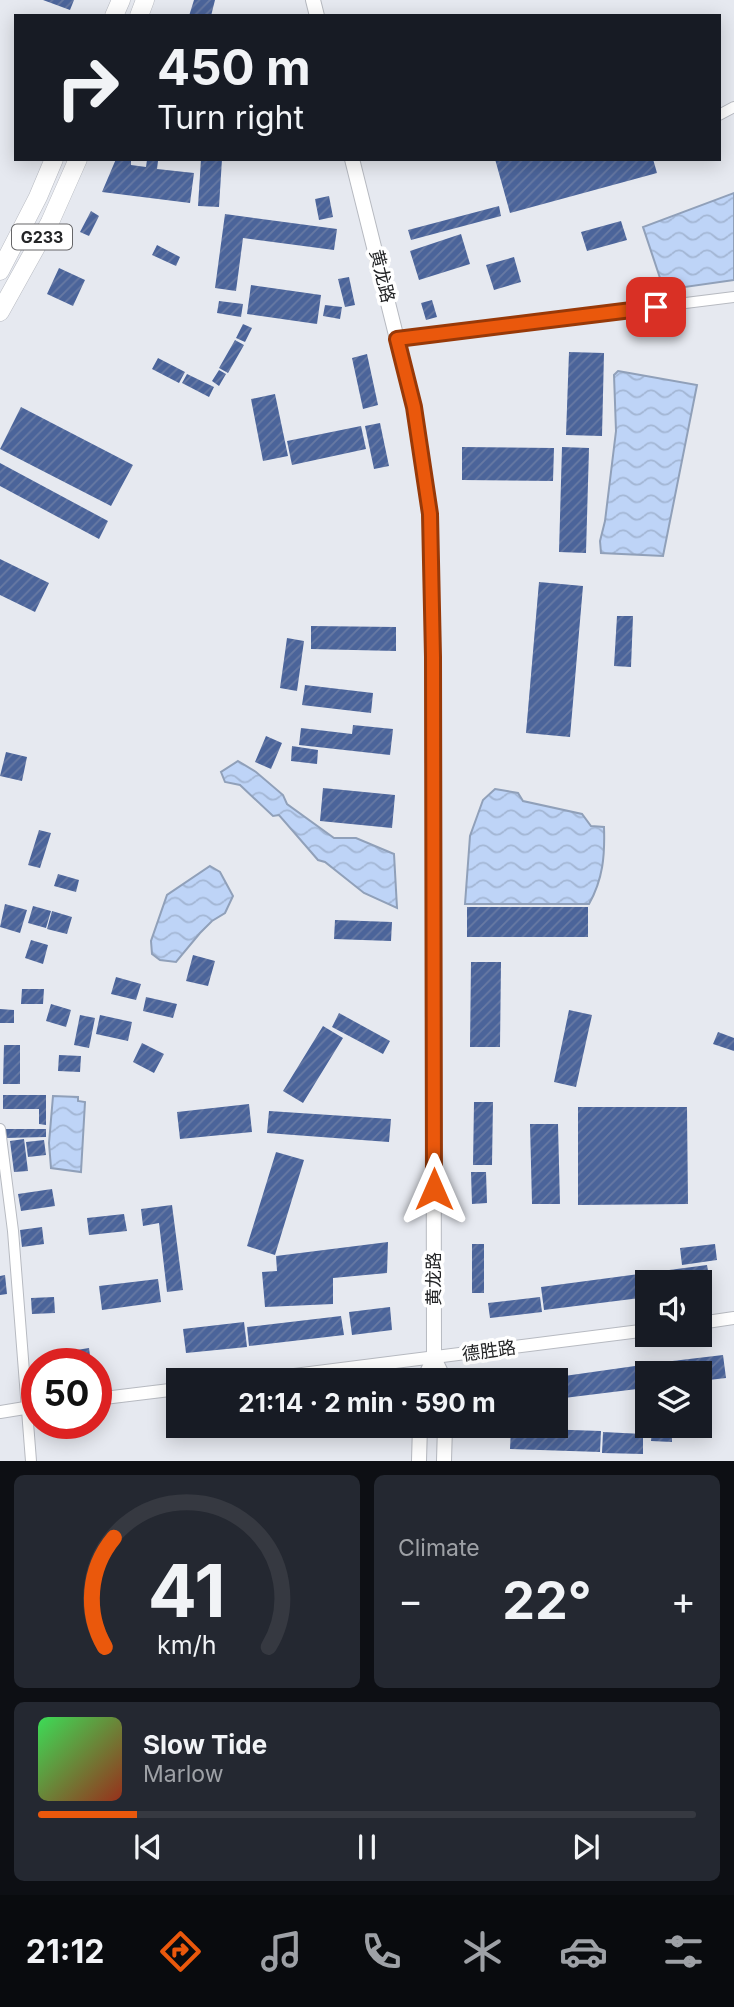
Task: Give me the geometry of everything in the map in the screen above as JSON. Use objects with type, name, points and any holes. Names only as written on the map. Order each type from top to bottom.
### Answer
[{"type":"highway","name":"G233","points":[[0,271],[53,161]]},
{"type":"highway","name":"G233","points":[[0,312],[50,222],[77,161]]},
{"type":"main road","name":"黄龙路","points":[[352,161],[414,407],[430,514],[433,657],[434,1358],[439,1368]]},
{"type":"main road","name":"黄龙路","points":[[429,1368],[434,1358]]},
{"type":"main road","points":[[419,1461],[420,1438]]},
{"type":"main road","points":[[444,1461],[445,1438]]},
{"type":"street","points":[[397,339],[734,297]]},
{"type":"street","points":[[0,1129],[25,1348]]},
{"type":"street","points":[[712,1321],[734,1318]]},
{"type":"street","name":"德胜路","points":[[352,1368],[635,1332]]},
{"type":"street","points":[[112,1397],[166,1390]]},
{"type":"street","points":[[0,1412],[21,1409]]},
{"type":"street","points":[[31,1439],[31,1461]]},
{"type":"water","points":[[734,193],[734,280],[664,290],[643,227]]},
{"type":"water","points":[[618,371],[697,385],[663,556],[601,553],[600,541],[616,431],[614,375]]},
{"type":"water","points":[[238,761],[283,795],[287,804],[334,838],[356,838],[394,854],[397,908],[364,893],[325,862],[318,860],[279,815],[273,816],[240,785],[225,782],[221,772]]},
{"type":"water","points":[[495,789],[518,793],[523,801],[582,814],[591,826],[604,827],[602,867],[589,904],[465,904],[470,836],[483,800]]},
{"type":"water","points":[[210,866],[220,872],[233,896],[225,913],[200,933],[176,962],[160,960],[152,954],[151,941],[167,895]]},
{"type":"water","points":[[53,1096],[78,1097],[78,1101],[85,1102],[81,1172],[51,1168],[49,1143]]},
{"type":"building","points":[[43,0],[74,0],[70,10]]},
{"type":"building","points":[[194,0],[215,0],[212,14],[190,14]]},
{"type":"building","points":[[115,161],[131,161],[131,165],[146,167],[147,161],[158,161],[157,169],[194,173],[190,203],[102,192]]},
{"type":"building","points":[[201,161],[222,161],[219,207],[198,206]]},
{"type":"building","points":[[496,161],[654,161],[657,173],[510,213]]},
{"type":"building","points":[[329,196],[333,217],[319,220],[315,199]]},
{"type":"building","points":[[499,206],[501,216],[411,240],[408,230]]},
{"type":"building","points":[[91,211],[99,216],[89,236],[80,232]]},
{"type":"building","points":[[225,214],[337,229],[334,250],[243,238],[236,291],[215,288]]},
{"type":"building","points":[[621,221],[627,240],[587,251],[581,232]]},
{"type":"building","points":[[461,234],[470,264],[419,280],[410,251]]},
{"type":"building","points":[[157,245],[180,257],[176,266],[152,255]]},
{"type":"building","points":[[514,257],[521,282],[494,290],[486,265]]},
{"type":"building","points":[[59,268],[85,280],[73,306],[47,294]]},
{"type":"building","points":[[349,277],[355,305],[345,307],[338,279]]},
{"type":"building","points":[[251,285],[321,295],[317,324],[247,314]]},
{"type":"building","points":[[432,300],[437,317],[426,320],[421,303]]},
{"type":"building","points":[[219,301],[243,304],[241,317],[217,313]]},
{"type":"building","points":[[325,305],[342,307],[340,319],[323,316]]},
{"type":"building","points":[[243,324],[252,328],[245,342],[236,338]]},
{"type":"building","points":[[235,340],[244,345],[228,373],[219,368]]},
{"type":"building","points":[[569,352],[604,353],[602,436],[566,435]]},
{"type":"building","points":[[367,354],[378,405],[363,409],[352,358]]},
{"type":"building","points":[[158,358],[185,372],[179,383],[152,369]]},
{"type":"building","points":[[219,370],[226,374],[219,386],[212,381]]},
{"type":"building","points":[[187,374],[214,387],[209,397],[182,383]]},
{"type":"building","points":[[275,394],[288,456],[263,461],[251,399]]},
{"type":"building","points":[[21,407],[133,465],[111,506],[0,449]]},
{"type":"building","points":[[380,423],[389,466],[374,469],[365,426]]},
{"type":"building","points":[[361,426],[366,449],[292,465],[287,441]]},
{"type":"building","points":[[462,447],[554,448],[553,481],[462,480]]},
{"type":"building","points":[[562,447],[589,448],[586,553],[559,552]]},
{"type":"building","points":[[0,463],[108,521],[99,539],[0,486]]},
{"type":"building","points":[[0,559],[49,583],[35,612],[0,595]]},
{"type":"building","points":[[539,582],[583,586],[570,737],[526,733]]},
{"type":"building","points":[[617,616],[633,616],[631,667],[614,666]]},
{"type":"building","points":[[311,626],[396,627],[396,651],[311,649]]},
{"type":"building","points":[[287,638],[304,641],[297,691],[280,688]]},
{"type":"building","points":[[305,685],[373,693],[371,713],[302,705]]},
{"type":"building","points":[[353,725],[393,729],[390,755],[299,745],[301,728],[352,734]]},
{"type":"building","points":[[266,736],[282,743],[271,769],[255,762]]},
{"type":"building","points":[[292,746],[318,750],[317,764],[291,761]]},
{"type":"building","points":[[6,752],[27,757],[22,781],[0,776]]},
{"type":"building","points":[[323,788],[395,795],[392,828],[320,821]]},
{"type":"building","points":[[39,830],[51,833],[40,868],[28,865]]},
{"type":"building","points":[[58,874],[79,880],[76,892],[54,886]]},
{"type":"building","points":[[5,904],[27,910],[20,933],[0,927]]},
{"type":"building","points":[[33,906],[51,911],[46,928],[28,923]]},
{"type":"building","points":[[467,907],[588,907],[588,937],[467,937]]},
{"type":"building","points":[[52,911],[72,917],[67,934],[47,929]]},
{"type":"building","points":[[335,920],[392,922],[391,941],[334,939]]},
{"type":"building","points":[[31,940],[48,945],[43,964],[25,958]]},
{"type":"building","points":[[193,955],[215,961],[208,986],[186,981]]},
{"type":"building","points":[[471,962],[501,962],[500,1047],[470,1047]]},
{"type":"building","points":[[116,977],[141,984],[136,1000],[111,994]]},
{"type":"building","points":[[22,989],[44,989],[43,1004],[21,1004]]},
{"type":"building","points":[[146,997],[177,1004],[173,1018],[143,1011]]},
{"type":"building","points":[[51,1004],[71,1010],[66,1027],[46,1021]]},
{"type":"building","points":[[0,1009],[14,1010],[14,1023],[0,1023]]},
{"type":"building","points":[[569,1010],[592,1015],[576,1087],[554,1082]]},
{"type":"building","points":[[339,1013],[390,1041],[383,1054],[332,1027]]},
{"type":"building","points":[[80,1015],[95,1018],[89,1048],[74,1045]]},
{"type":"building","points":[[100,1015],[132,1022],[128,1041],[96,1034]]},
{"type":"building","points":[[323,1026],[343,1038],[303,1103],[283,1091]]},
{"type":"building","points":[[718,1032],[734,1038],[734,1051],[713,1044]]},
{"type":"building","points":[[142,1043],[164,1054],[154,1073],[133,1062]]},
{"type":"building","points":[[4,1045],[20,1045],[20,1084],[3,1084]]},
{"type":"building","points":[[59,1055],[81,1056],[80,1072],[58,1071]]},
{"type":"building","points":[[3,1095],[46,1095],[46,1125],[39,1124],[39,1109],[3,1109]]},
{"type":"building","points":[[474,1102],[493,1102],[492,1165],[473,1165]]},
{"type":"building","points":[[249,1104],[252,1132],[180,1139],[177,1112]]},
{"type":"building","points":[[578,1107],[687,1107],[688,1204],[578,1205]]},
{"type":"building","points":[[269,1111],[391,1119],[389,1142],[267,1133]]},
{"type":"building","points":[[530,1124],[558,1124],[560,1204],[532,1204]]},
{"type":"building","points":[[4,1129],[46,1129],[46,1137],[5,1138]]},
{"type":"building","points":[[24,1139],[28,1171],[14,1172],[10,1141]]},
{"type":"building","points":[[44,1140],[46,1155],[28,1157],[26,1142]]},
{"type":"building","points":[[276,1152],[304,1160],[275,1255],[247,1246]]},
{"type":"building","points":[[471,1172],[486,1172],[487,1203],[472,1204]]},
{"type":"building","points":[[52,1189],[55,1206],[21,1211],[18,1194]]},
{"type":"building","points":[[172,1205],[183,1290],[167,1292],[159,1223],[143,1226],[141,1209]]},
{"type":"building","points":[[124,1214],[127,1231],[89,1235],[87,1218]]},
{"type":"building","points":[[42,1227],[44,1244],[22,1247],[20,1230]]},
{"type":"building","points":[[388,1242],[387,1273],[333,1278],[333,1304],[265,1307],[262,1272],[277,1271],[276,1256]]},
{"type":"building","points":[[472,1244],[484,1244],[484,1293],[472,1293]]},
{"type":"building","points":[[715,1244],[717,1260],[682,1265],[680,1248]]},
{"type":"building","points":[[707,1265],[708,1270],[669,1270]]},
{"type":"building","points":[[5,1275],[7,1294],[0,1295],[0,1276]]},
{"type":"building","points":[[635,1275],[635,1299],[544,1310],[541,1287]]},
{"type":"building","points":[[158,1279],[161,1302],[102,1310],[99,1286]]},
{"type":"building","points":[[54,1297],[55,1313],[32,1314],[31,1298]]},
{"type":"building","points":[[540,1297],[542,1312],[490,1318],[488,1303]]},
{"type":"building","points":[[390,1307],[392,1330],[352,1335],[349,1312]]},
{"type":"building","points":[[341,1316],[344,1335],[249,1346],[247,1327]]},
{"type":"building","points":[[244,1322],[247,1347],[186,1353],[183,1329]]},
{"type":"building","points":[[723,1355],[726,1378],[712,1380],[712,1361],[672,1361]]},
{"type":"building","points":[[635,1366],[635,1389],[568,1398],[568,1375]]},
{"type":"building","points":[[568,1430],[601,1431],[600,1452],[510,1449],[511,1438],[568,1438]]},
{"type":"building","points":[[603,1432],[635,1434],[635,1438],[643,1438],[643,1454],[602,1453]]},
{"type":"building","points":[[651,1438],[672,1438],[672,1442],[651,1441]]},
{"type":"route","points":[[434,1189],[433,657],[430,514],[414,407],[397,339],[656,307]]}]
